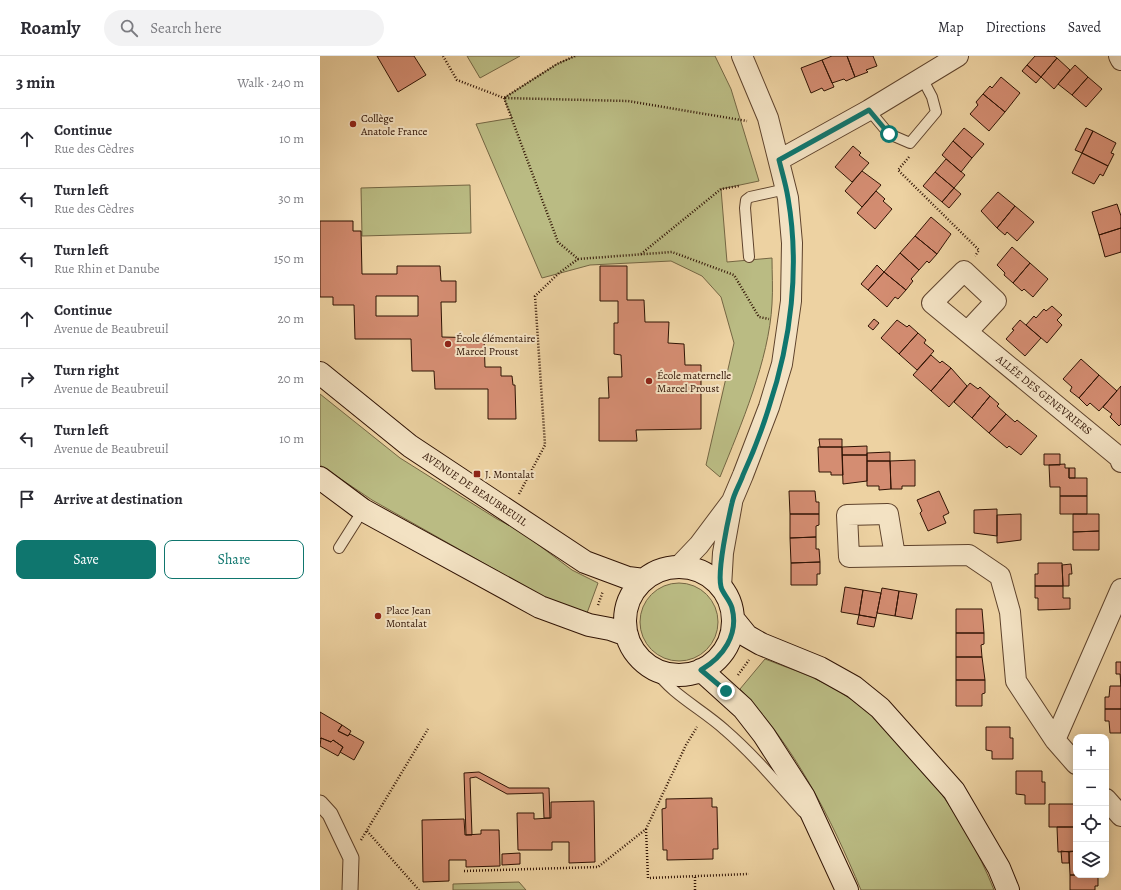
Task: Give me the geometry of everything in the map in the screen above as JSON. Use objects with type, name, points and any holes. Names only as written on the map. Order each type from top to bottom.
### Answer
[{"type":"main road","name":"AVENUE DE BEAUBREUIL","points":[[320,373],[410,446],[585,562],[628,578],[644,580]]},
{"type":"main road","points":[[320,478],[363,510],[540,608],[589,625],[610,629],[627,635]]},
{"type":"main road","points":[[678,567],[694,569],[709,576],[721,587],[732,608],[734,620],[732,635],[725,650],[715,662],[701,670],[685,675],[669,674],[654,669],[642,660],[633,649],[627,635],[625,620],[628,606],[634,592],[644,580],[660,570],[678,567]]},
{"type":"main road","points":[[734,620],[747,636],[761,644],[820,668],[854,687],[880,708],[954,791],[999,868],[1008,890]]},
{"type":"main road","points":[[701,670],[743,708],[764,735],[804,797],[847,890]]},
{"type":"street","points":[[721,587],[723,553],[732,501],[769,407],[786,341],[793,273],[792,243],[786,189],[768,118],[742,56]]},
{"type":"street","points":[[779,160],[869,110],[958,56]]},
{"type":"street","points":[[1119,56],[1121,60]]},
{"type":"street","points":[[964,270],[996,300],[967,332]]},
{"type":"street","name":"ALLÉE DES GENEVRIERS","points":[[964,270],[932,303],[1121,460]]},
{"type":"street","points":[[678,567],[732,501]]},
{"type":"street","points":[[895,556],[969,555],[1000,576],[1010,612],[1016,681],[1056,740],[1073,760]]},
{"type":"street","points":[[1056,740],[1121,589]]},
{"type":"street","points":[[1109,802],[1121,816]]},
{"type":"street","points":[[320,803],[330,814],[351,858],[350,890]]},
{"type":"lane","points":[[869,110],[889,134],[910,143],[936,112],[932,97],[922,78]]},
{"type":"lane","points":[[749,257],[745,208],[746,200],[750,197],[786,189]]},
{"type":"lane","points":[[340,548],[363,510]]},
{"type":"lane","points":[[654,669],[668,687],[711,718],[758,761],[820,832]]},
{"type":"path","points":[[443,56],[457,80],[504,98],[628,101],[753,122]]},
{"type":"path","points":[[504,98],[557,64],[575,56]]},
{"type":"path","points":[[504,98],[558,242],[578,259]]},
{"type":"path","points":[[910,143],[913,151],[898,170],[979,250],[964,270]]},
{"type":"path","points":[[641,254],[721,189],[744,184]]},
{"type":"path","points":[[516,499],[545,445],[535,296],[559,273],[578,259],[672,252],[734,275],[759,317],[773,320]]},
{"type":"path","points":[[589,625],[609,572]]},
{"type":"path","points":[[736,678],[750,659]]},
{"type":"path","points":[[464,871],[598,868],[646,829],[686,745],[701,721]]},
{"type":"path","points":[[351,858],[428,729]]},
{"type":"path","points":[[646,829],[648,878],[695,878],[748,874]]},
{"type":"path","points":[[367,831],[419,890]]},
{"type":"path","points":[[695,878],[695,890]]},
{"type":"green space","points":[[467,56],[520,56],[480,78]]},
{"type":"green space","points":[[575,56],[715,56],[731,89],[759,181],[721,189],[727,262],[772,258],[772,298],[770,325],[760,370],[745,414],[720,477],[706,465],[734,343],[721,297],[702,276],[671,261],[590,265],[542,278],[476,124],[512,118],[504,98],[557,64]]},
{"type":"green space","points":[[470,185],[471,233],[362,236],[361,188]]},
{"type":"green space","points":[[320,394],[400,458],[497,519],[520,531],[572,570],[598,583],[587,613],[547,599],[372,500],[320,465]]},
{"type":"green space","points":[[679,583],[694,586],[706,595],[715,607],[718,622],[715,637],[706,649],[694,658],[679,661],[664,658],[652,649],[643,637],[640,622],[643,607],[652,595],[664,586]]},
{"type":"green space","points":[[765,659],[819,680],[853,700],[879,721],[926,773],[947,802],[966,832],[994,890],[861,890],[837,836],[810,784],[777,734],[740,689]]},
{"type":"green space","points":[[519,882],[526,890],[453,890],[453,884]]},
{"type":"building","points":[[377,56],[414,56],[426,75],[398,92]]},
{"type":"building","points":[[832,56],[847,56],[855,77],[846,81],[844,79],[832,83],[822,60]]},
{"type":"building","points":[[847,56],[873,56],[877,66],[866,70],[868,72],[855,77]]},
{"type":"building","points":[[1035,56],[1054,56],[1057,58],[1041,77],[1027,65]]},
{"type":"building","points":[[1057,58],[1070,70],[1054,89],[1041,77]]},
{"type":"building","points":[[822,60],[834,87],[824,91],[822,88],[811,93],[801,68]]},
{"type":"building","points":[[1027,65],[1041,77],[1036,83],[1022,71]]},
{"type":"building","points":[[1075,65],[1088,77],[1072,95],[1058,84]]},
{"type":"building","points":[[1001,77],[1020,93],[1005,112],[983,94],[990,86],[992,88]]},
{"type":"building","points":[[1088,77],[1102,89],[1086,107],[1072,95]]},
{"type":"building","points":[[983,94],[1005,112],[989,131],[970,114],[978,105],[976,102]]},
{"type":"building","points":[[964,128],[984,144],[972,158],[953,141]]},
{"type":"building","points":[[1086,128],[1093,131],[1082,153],[1075,150]]},
{"type":"building","points":[[1093,131],[1116,143],[1111,153],[1114,154],[1108,166],[1082,153]]},
{"type":"building","points":[[953,141],[972,158],[961,172],[942,155]]},
{"type":"building","points":[[853,146],[861,153],[859,155],[869,163],[852,182],[835,167]]},
{"type":"building","points":[[1082,153],[1108,166],[1103,176],[1100,174],[1094,184],[1072,173]]},
{"type":"building","points":[[946,159],[965,175],[954,188],[935,172]]},
{"type":"building","points":[[862,171],[881,185],[862,207],[845,191]]},
{"type":"building","points":[[935,172],[954,188],[942,202],[923,186]]},
{"type":"building","points":[[954,188],[961,194],[949,208],[942,202]]},
{"type":"building","points":[[876,191],[885,199],[883,201],[892,209],[875,229],[857,213]]},
{"type":"building","points":[[998,192],[1015,206],[997,228],[981,211]]},
{"type":"building","points":[[1117,204],[1121,216],[1121,228],[1099,235],[1092,212]]},
{"type":"building","points":[[1015,206],[1034,222],[1017,241],[1007,232],[1005,235],[997,228]]},
{"type":"building","points":[[931,217],[951,234],[937,254],[915,236]]},
{"type":"building","points":[[320,221],[353,221],[353,231],[361,231],[362,274],[397,274],[397,266],[440,266],[441,281],[456,281],[456,302],[441,302],[442,337],[484,338],[485,367],[501,367],[501,376],[512,376],[513,385],[515,385],[516,419],[488,419],[488,389],[435,389],[434,371],[412,371],[411,339],[355,339],[354,305],[333,305],[333,297],[320,297]],"holes":[[[376,296],[418,296],[418,316],[376,316]]]},
{"type":"building","points":[[1121,228],[1121,252],[1105,257],[1099,235]]},
{"type":"building","points":[[915,236],[937,254],[929,263],[927,261],[919,270],[900,253]]},
{"type":"building","points":[[1012,247],[1030,263],[1013,283],[1004,275],[1005,273],[997,265]]},
{"type":"building","points":[[900,253],[919,270],[911,279],[913,281],[906,290],[884,272]]},
{"type":"building","points":[[1030,263],[1048,279],[1033,297],[1024,289],[1022,291],[1013,283]]},
{"type":"building","points":[[877,265],[884,272],[868,290],[861,284]]},
{"type":"building","points":[[600,266],[627,266],[627,300],[644,300],[645,322],[669,322],[668,343],[684,344],[685,365],[701,365],[701,429],[636,430],[637,441],[599,441],[599,398],[609,398],[608,377],[622,377],[621,355],[614,354],[614,323],[618,323],[618,301],[600,301]]},
{"type":"building","points":[[884,272],[906,290],[898,299],[895,297],[887,307],[868,290]]},
{"type":"building","points":[[1052,306],[1062,315],[1057,320],[1062,325],[1047,343],[1026,325],[1034,316],[1036,318],[1044,309],[1046,311]]},
{"type":"building","points":[[874,319],[879,323],[873,330],[868,326]]},
{"type":"building","points":[[897,320],[907,327],[909,325],[918,333],[899,354],[881,338]]},
{"type":"building","points":[[1020,320],[1041,338],[1025,356],[1006,339]]},
{"type":"building","points":[[918,333],[926,340],[924,343],[934,351],[917,370],[899,354]]},
{"type":"building","points":[[931,355],[940,363],[942,361],[951,368],[931,391],[913,375]]},
{"type":"building","points":[[1081,359],[1099,375],[1079,398],[1070,391],[1072,387],[1063,379]]},
{"type":"building","points":[[951,368],[967,386],[949,407],[931,391]]},
{"type":"building","points":[[1099,375],[1117,391],[1099,411],[1090,403],[1087,406],[1079,398]]},
{"type":"building","points":[[970,383],[978,389],[980,387],[990,396],[972,418],[954,402]]},
{"type":"building","points":[[1121,386],[1121,424],[1119,426],[1110,417],[1112,414],[1103,407]]},
{"type":"building","points":[[990,396],[999,404],[997,406],[1006,414],[989,433],[972,418]]},
{"type":"building","points":[[1006,414],[1015,422],[1017,420],[1037,436],[1021,455],[1009,446],[1007,448],[989,433]]},
{"type":"building","points":[[819,439],[842,439],[842,447],[820,447]]},
{"type":"building","points":[[867,446],[867,455],[842,455],[842,447]]},
{"type":"building","points":[[818,447],[842,447],[843,475],[831,475],[831,472],[819,472]]},
{"type":"building","points":[[890,452],[890,461],[867,461],[867,453]]},
{"type":"building","points":[[1044,454],[1060,454],[1060,465],[1044,465]]},
{"type":"building","points":[[842,455],[867,455],[867,481],[843,484]]},
{"type":"building","points":[[915,460],[915,486],[902,486],[902,489],[891,489],[890,461]]},
{"type":"building","points":[[867,461],[890,461],[891,489],[879,490],[879,486],[867,486]]},
{"type":"building","points":[[1065,464],[1065,468],[1069,468],[1069,478],[1087,478],[1087,496],[1060,496],[1060,487],[1050,487],[1049,465]]},
{"type":"building","points":[[1069,468],[1075,468],[1075,478],[1069,478]]},
{"type":"building","points":[[789,491],[815,491],[816,502],[819,502],[819,514],[790,514]]},
{"type":"building","points":[[939,491],[949,513],[943,516],[946,523],[928,531],[920,513],[922,511],[917,500]]},
{"type":"building","points":[[1060,496],[1087,496],[1087,514],[1060,514]]},
{"type":"building","points":[[997,509],[997,536],[974,533],[974,510]]},
{"type":"building","points":[[790,514],[819,514],[819,525],[816,526],[816,537],[790,538]]},
{"type":"building","points":[[1021,514],[1021,540],[997,543],[997,515]]},
{"type":"building","points":[[1073,514],[1099,514],[1099,531],[1073,532]]},
{"type":"building","points":[[1099,531],[1099,550],[1073,550],[1073,532]]},
{"type":"building","points":[[816,537],[816,549],[819,549],[820,562],[791,563],[790,538]]},
{"type":"building","points":[[820,562],[820,574],[817,574],[817,585],[791,585],[791,563]]},
{"type":"building","points":[[1038,563],[1062,563],[1063,586],[1035,586],[1035,574],[1038,574]]},
{"type":"building","points":[[1071,564],[1072,574],[1069,574],[1069,586],[1063,586],[1062,565]]},
{"type":"building","points":[[1035,586],[1063,586],[1063,598],[1070,598],[1070,609],[1038,610],[1038,598],[1035,598]]},
{"type":"building","points":[[845,587],[863,590],[859,615],[841,612]]},
{"type":"building","points":[[882,588],[899,591],[895,616],[877,613]]},
{"type":"building","points":[[863,590],[881,593],[876,618],[859,615]]},
{"type":"building","points":[[899,591],[917,594],[912,619],[895,616]]},
{"type":"building","points":[[956,609],[982,609],[984,633],[956,633]]},
{"type":"building","points":[[859,615],[876,618],[874,627],[857,624]]},
{"type":"building","points":[[956,633],[984,633],[984,644],[981,645],[982,657],[956,657]]},
{"type":"building","points":[[956,657],[982,657],[985,680],[956,680]]},
{"type":"building","points":[[1116,662],[1121,662],[1121,686],[1120,674],[1116,674]]},
{"type":"building","points":[[956,680],[985,680],[985,693],[982,694],[982,706],[956,706]]},
{"type":"building","points":[[1110,686],[1121,686],[1121,709],[1105,709],[1105,697],[1109,697]]},
{"type":"building","points":[[1105,709],[1121,709],[1121,733],[1110,733],[1109,721],[1105,721]]},
{"type":"building","points":[[320,712],[342,725],[338,731],[348,736],[350,734],[364,742],[354,760],[340,752],[343,747],[333,740],[331,742],[321,738],[320,739]]},
{"type":"building","points":[[342,725],[351,731],[348,736],[338,731]]},
{"type":"building","points":[[986,727],[1010,727],[1010,738],[1013,738],[1013,759],[992,759],[992,751],[986,750]]},
{"type":"building","points":[[321,738],[331,742],[333,740],[343,747],[338,756],[320,746]]},
{"type":"building","points":[[1016,771],[1042,771],[1042,782],[1045,782],[1045,804],[1025,804],[1025,795],[1016,794]]},
{"type":"building","points":[[479,772],[509,788],[549,788],[550,818],[544,818],[543,793],[507,794],[476,777],[470,778],[472,835],[466,835],[464,773]]},
{"type":"building","points":[[712,798],[712,807],[717,807],[718,849],[713,849],[713,859],[667,860],[667,850],[663,850],[662,809],[666,808],[666,799]]},
{"type":"building","points":[[594,801],[595,862],[569,863],[569,842],[552,842],[552,850],[518,850],[517,813],[534,813],[534,819],[551,818],[551,802]]},
{"type":"building","points":[[1049,804],[1073,804],[1073,827],[1049,827]]},
{"type":"building","points":[[464,819],[465,835],[481,834],[481,830],[499,830],[500,866],[466,867],[466,860],[449,860],[449,881],[423,882],[422,820]]},
{"type":"building","points":[[1057,827],[1073,827],[1073,851],[1058,852]]},
{"type":"building","points":[[1061,851],[1069,852],[1069,863],[1062,863]]},
{"type":"building","points":[[1073,851],[1073,875],[1070,875],[1069,852]]},
{"type":"building","points":[[520,853],[520,864],[502,865],[502,854]]},
{"type":"building","points":[[1070,875],[1073,875],[1073,878],[1098,878],[1098,886],[1095,886],[1095,890],[1070,890]]},
{"type":"place","name":"Collège Anatole France","points":[[353,124]]},
{"type":"place","name":"École élémentaire Marcel Proust","points":[[448,344]]},
{"type":"place","name":"École maternelle Marcel Proust","points":[[649,381]]},
{"type":"place","name":"J. Montalat","points":[[477,474]]},
{"type":"place","name":"Place Jean Montalat","points":[[378,616]]},
{"type":"route","points":[[726,691],[701,670],[715,662],[725,650],[732,635],[734,620],[732,608],[728,597],[721,587],[721,571],[732,501],[769,407],[782,364],[786,341],[793,273],[792,243],[788,198],[779,160],[869,110],[889,134]]}]
